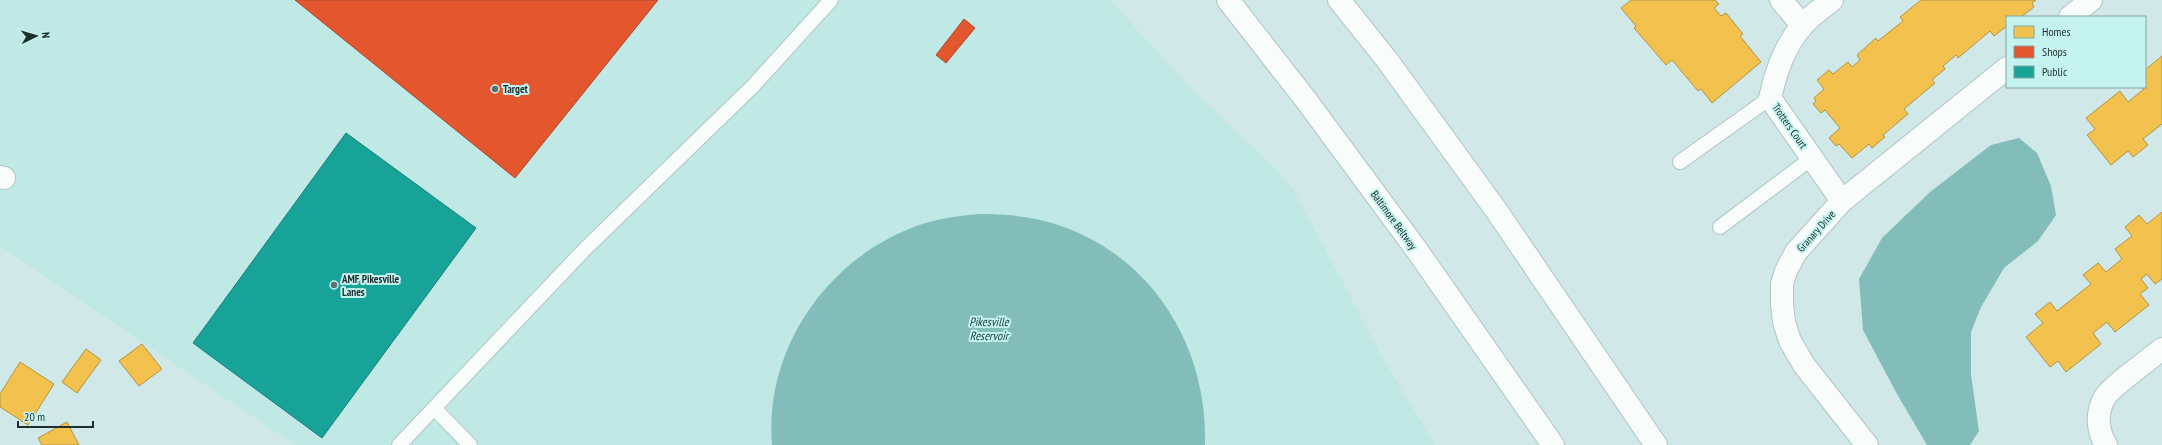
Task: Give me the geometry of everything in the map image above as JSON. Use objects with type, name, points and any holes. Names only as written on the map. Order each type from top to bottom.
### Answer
[{"type":"main road","name":"Baltimore Beltway","points":[[1228,0],[1306,100],[1416,250],[1553,445]]},
{"type":"main road","points":[[1339,0],[1387,60],[1496,210],[1656,445]]},
{"type":"main road","points":[[1782,0],[1802,25]]},
{"type":"main road","name":"Trotters Court","points":[[1832,0],[1802,25],[1777,68],[1770,98],[1842,201]]},
{"type":"main road","points":[[2071,16],[2091,0]]},
{"type":"main road","name":"Granary Drive","points":[[1867,445],[1804,365],[1790,341],[1784,322],[1782,284],[1786,271],[1796,252],[1842,201],[2006,69]]},
{"type":"main road","points":[[2106,445],[2099,429],[2098,416],[2105,396],[2162,349]]},
{"type":"lane","points":[[399,445],[585,249],[753,86],[830,0]]},
{"type":"lane","points":[[1680,162],[1770,98]]},
{"type":"lane","points":[[1720,227],[1812,158]]},
{"type":"lane","points":[[434,408],[470,445]]},
{"type":"shaded area","points":[[0,0],[1110,0],[1190,87],[1276,169],[1293,189],[1385,362],[1435,445],[295,445],[0,246]]},
{"type":"water","points":[[2019,138],[2037,153],[2051,186],[2056,215],[2038,241],[2004,268],[1981,307],[1971,332],[1971,375],[1979,431],[1970,445],[1927,445],[1897,394],[1863,330],[1859,279],[1882,238],[1930,192],[1991,145]]},
{"type":"water","name":"Pikesville Reservoir","points":[[980,214],[1025,217],[1052,223],[1087,237],[1118,256],[1145,280],[1167,308],[1184,339],[1196,372],[1203,408],[1205,445],[772,445],[772,410],[778,377],[789,345],[806,315],[826,288],[851,264],[878,244],[909,229],[944,218]]},
{"type":"building: Homes","points":[[1631,0],[1715,0],[1719,4],[1714,8],[1721,16],[1726,13],[1743,34],[1740,36],[1761,62],[1712,103],[1701,89],[1698,91],[1672,60],[1666,65],[1634,28],[1636,26],[1621,8]]},
{"type":"building: Homes","points":[[1921,0],[2036,0],[2032,3],[2034,7],[2022,16],[2006,16],[2006,27],[1994,36],[1990,31],[1958,58],[1956,55],[1943,66],[1945,69],[1932,80],[1935,83],[1904,109],[1908,114],[1883,135],[1885,137],[1872,148],[1869,144],[1852,158],[1839,144],[1836,146],[1829,138],[1840,128],[1825,110],[1821,113],[1813,104],[1816,101],[1814,98],[1824,89],[1817,80],[1829,70],[1833,74],[1848,62],[1852,67],[1860,60],[1857,55],[1876,38],[1878,41],[1903,21],[1900,17]]},
{"type":"building: Homes","points":[[2162,56],[2162,124],[2143,139],[2148,145],[2133,157],[2128,151],[2111,165],[2087,135],[2095,129],[2086,118],[2120,91],[2128,102],[2144,89],[2143,88],[2146,88],[2146,69]]},
{"type":"building: Homes","points":[[2162,212],[2162,279],[2155,284],[2147,274],[2141,279],[2148,288],[2140,294],[2149,305],[2115,332],[2107,322],[2093,333],[2101,344],[2066,372],[2058,361],[2050,367],[2026,337],[2043,323],[2035,314],[2050,302],[2057,311],[2091,284],[2083,275],[2098,263],[2106,272],[2122,259],[2115,249],[2132,236],[2125,227],[2139,215],[2147,224]]},
{"type":"building: Homes","points":[[142,344],[162,369],[139,386],[119,361]]},
{"type":"building: Homes","points":[[86,349],[101,360],[77,393],[62,382]]},
{"type":"building: Homes","points":[[20,362],[54,384],[28,425],[0,407],[0,394]]},
{"type":"building: Homes","points":[[67,422],[79,445],[42,445],[38,438]]},
{"type":"building: Shops","name":"Target","points":[[295,0],[658,0],[515,178]]},
{"type":"building: Shops","points":[[964,19],[975,28],[946,63],[936,55]]},
{"type":"building: Public","name":"AMF Pikesville Lanes","points":[[346,133],[476,228],[322,438],[193,343]]},
{"type":"place","name":"Target","points":[[495,89]]},
{"type":"place","name":"AMF Pikesville Lanes","points":[[334,285]]}]
